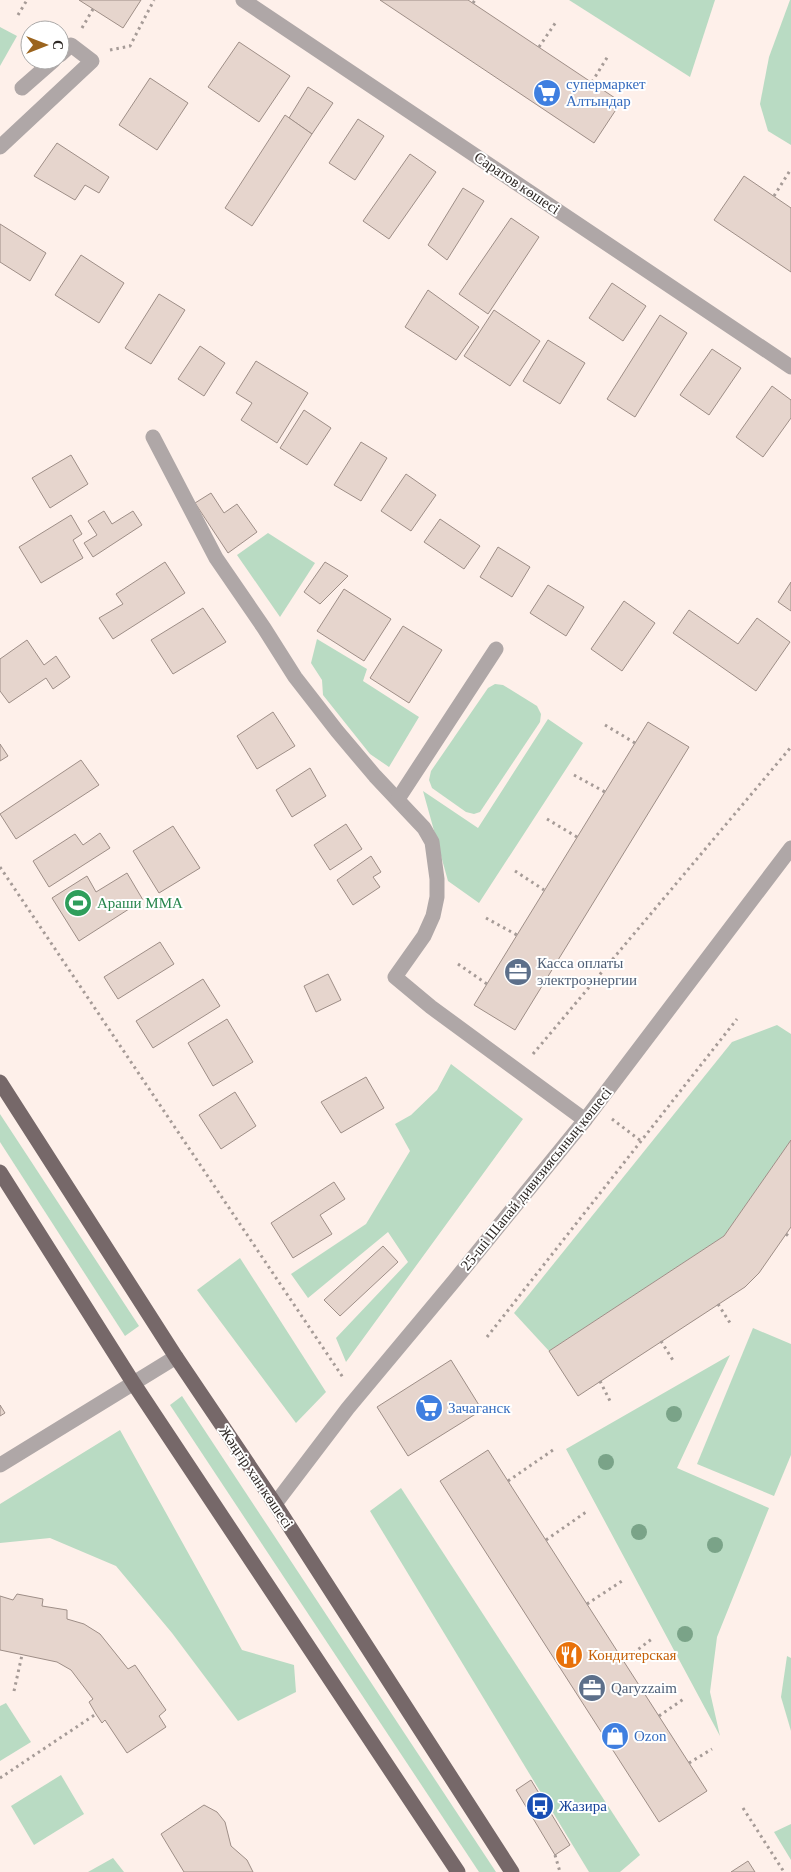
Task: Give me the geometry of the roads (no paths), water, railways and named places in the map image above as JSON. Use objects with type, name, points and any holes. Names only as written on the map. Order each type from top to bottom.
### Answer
[{"type":"main road","name":"Жәңгір хан көшесі","points":[[0,1082],[176,1357],[275,1504],[512,1872]]},
{"type":"main road","points":[[0,1172],[134,1384],[458,1872]]},
{"type":"street","name":"Саратов көшесі","points":[[243,0],[791,366]]},
{"type":"street","points":[[0,147],[92,61],[70,46]]},
{"type":"street","points":[[22,88],[43,70]]},
{"type":"street","points":[[152,437],[216,558],[295,677],[375,776],[424,828],[432,842],[437,879],[437,897],[433,916],[424,936],[395,977],[431,1007],[585,1120]]},
{"type":"street","points":[[398,799],[496,649]]},
{"type":"street","name":"25-ші Шапай дивизиясының көшесі","points":[[275,1504],[356,1398],[585,1120],[791,848]]},
{"type":"street","points":[[0,1465],[176,1357]]},
{"type":"place","name":"супермаркет Алтындар","points":[[547,93]]},
{"type":"place","name":"Араши ММА","points":[[78,903]]},
{"type":"place","name":"Касса оплаты электроэнергии","points":[[518,972]]},
{"type":"place","name":"Зачаганск","points":[[429,1408]]},
{"type":"place","name":"Кондитерская","points":[[569,1655]]},
{"type":"place","name":"Qaryzzaim","points":[[592,1688]]},
{"type":"place","name":"Ozon","points":[[615,1736]]},
{"type":"place","name":"Жазира","points":[[540,1806]]}]
